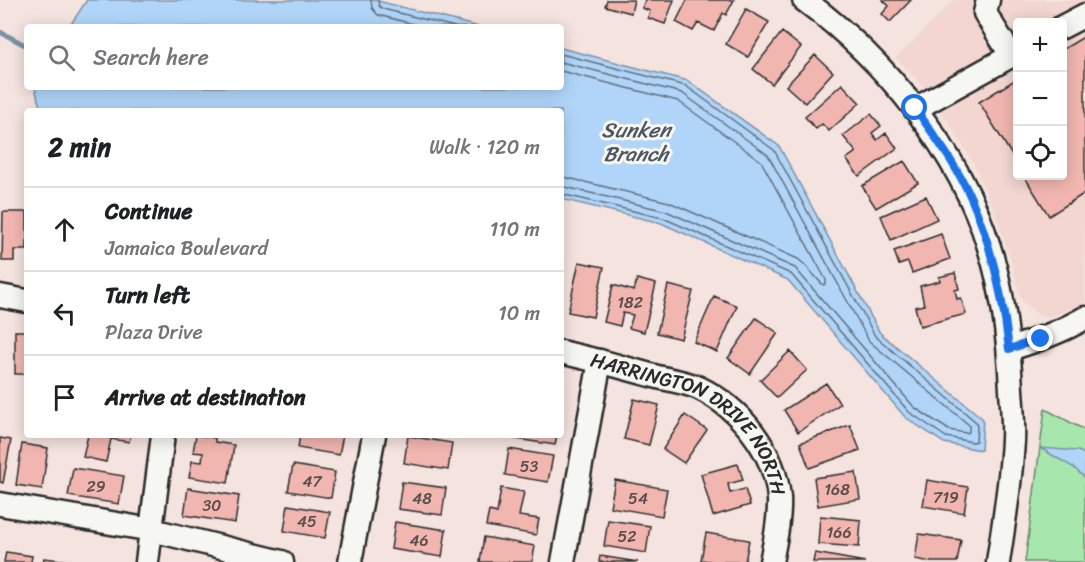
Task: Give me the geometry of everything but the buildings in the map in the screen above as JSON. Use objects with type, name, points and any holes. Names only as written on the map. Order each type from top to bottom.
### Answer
[{"type":"street","points":[[804,0],[868,55],[915,108],[946,153],[971,197],[990,247],[1004,311],[1009,349],[1013,438],[1009,494],[998,562]]},
{"type":"street","points":[[988,0],[985,13],[1013,52]]},
{"type":"street","points":[[1067,24],[1085,15]]},
{"type":"street","points":[[915,108],[1013,54]]},
{"type":"street","points":[[0,296],[24,300]]},
{"type":"street","points":[[1009,349],[1041,339],[1085,318]]},
{"type":"street","name":"HARRINGTON DRIVE NORTH","points":[[564,353],[697,387],[742,418],[759,442],[772,469],[779,498],[778,524],[771,562]]},
{"type":"street","points":[[563,562],[600,361]]},
{"type":"street","points":[[147,562],[163,438]]},
{"type":"street","points":[[351,562],[373,438]]},
{"type":"street","points":[[0,504],[152,530],[282,562]]},
{"type":"shaded area","points":[[954,0],[1085,0],[1085,303],[1051,317],[1038,315],[1022,301],[995,213],[975,166],[922,85],[896,58]]},
{"type":"green space","points":[[1045,409],[1085,430],[1085,562],[1025,562]]},
{"type":"water","points":[[87,0],[374,0],[467,24],[71,24]]},
{"type":"water","name":"Sunken Branch","points":[[564,49],[688,81],[779,146],[880,333],[983,419],[981,450],[944,443],[905,417],[788,280],[661,223],[564,200],[564,108],[40,108],[36,90],[564,90]]},
{"type":"water","points":[[1040,448],[1078,451],[1085,454],[1085,478],[1073,467]]},
{"type":"waterway","name":"Sunken Branch","points":[[0,32],[24,44]]},
{"type":"route","points":[[915,108],[946,153],[971,197],[990,247],[1004,311],[1009,349],[1041,339]]}]
